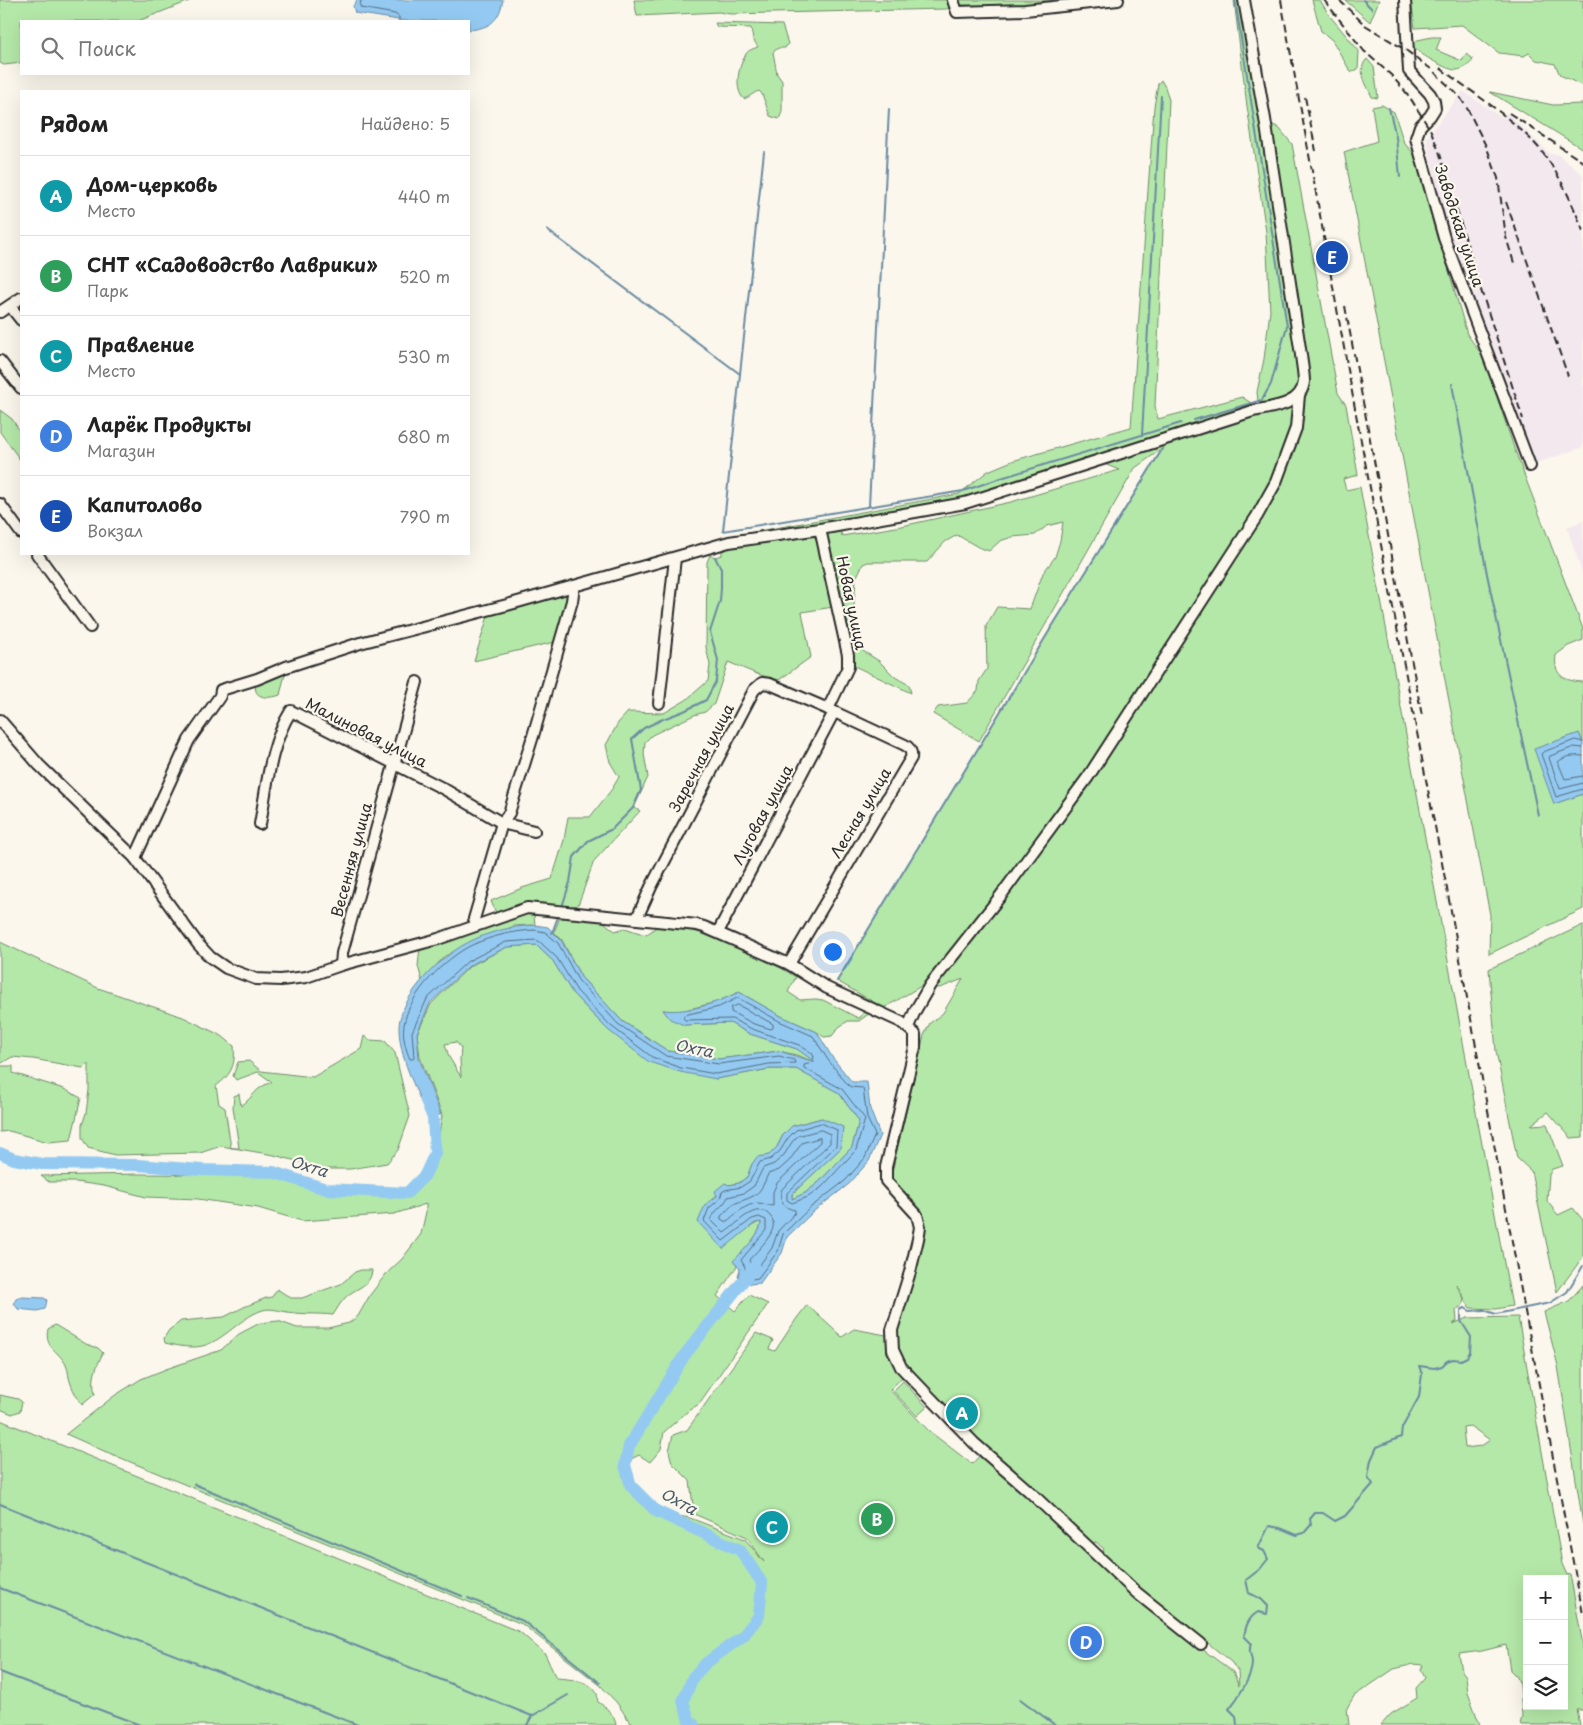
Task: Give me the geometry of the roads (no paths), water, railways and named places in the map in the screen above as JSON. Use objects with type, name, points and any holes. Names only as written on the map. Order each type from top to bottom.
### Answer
[{"type":"street","points":[[953,0],[957,12],[1025,10],[1118,0]]},
{"type":"street","points":[[908,1027],[930,985],[999,898],[1088,777],[1257,516],[1276,482],[1291,444],[1296,428],[1299,395],[1304,384],[1302,355],[1266,119],[1244,0]]},
{"type":"street","name":"Заводская улица","points":[[1405,0],[1409,71],[1430,94],[1435,108],[1420,126],[1416,138],[1444,238],[1530,466]]},
{"type":"street","points":[[0,312],[20,299]]},
{"type":"street","points":[[10,306],[20,319]]},
{"type":"street","points":[[0,360],[20,387]]},
{"type":"street","points":[[135,858],[189,740],[220,696],[221,690],[360,642],[574,586],[728,542],[820,529],[965,503],[1253,411],[1287,403],[1299,395]]},
{"type":"street","points":[[0,504],[20,532]]},
{"type":"street","name":"Новая улица","points":[[820,529],[848,655],[848,667],[831,710]]},
{"type":"street","points":[[37,555],[90,627]]},
{"type":"street","points":[[659,703],[675,558]]},
{"type":"street","points":[[474,919],[502,823],[509,813],[533,736],[572,601],[574,586]]},
{"type":"street","name":"Весенняя улица","points":[[341,966],[342,953],[417,682]]},
{"type":"street","name":"Заречная улица","points":[[637,918],[651,887],[758,686],[762,683],[770,684],[831,710]]},
{"type":"street","name":"Луговая улица","points":[[718,932],[831,710]]},
{"type":"street","name":"Лесная улица","points":[[789,964],[911,755],[909,747],[831,710]]},
{"type":"street","name":"Малиновая улица","points":[[260,824],[272,757],[285,721],[291,711],[444,789],[502,823],[534,831]]},
{"type":"street","points":[[0,720],[38,765],[135,858],[198,944],[210,957],[226,968],[256,980],[306,977],[438,939],[528,908],[604,917],[697,924],[789,964],[827,988],[883,1013],[908,1027],[914,1032],[916,1039],[886,1167],[886,1181],[917,1215],[920,1227],[912,1263],[892,1330],[893,1350],[901,1367],[974,1443],[1029,1491],[1137,1593],[1201,1644]]},
{"type":"water","points":[[357,0],[503,0],[499,13],[492,22],[483,27],[470,30],[470,20],[399,20],[355,13],[353,6]]},
{"type":"water","points":[[1579,733],[1583,743],[1583,794],[1554,804],[1534,749]]},
{"type":"water","points":[[535,925],[548,927],[561,940],[581,977],[622,1021],[668,1051],[719,1059],[779,1051],[815,1062],[797,1049],[750,1034],[730,1023],[684,1025],[670,1019],[663,1010],[692,1009],[739,992],[781,1016],[817,1032],[832,1057],[852,1082],[867,1082],[870,1109],[880,1135],[869,1161],[849,1184],[814,1211],[787,1237],[782,1253],[760,1283],[750,1284],[738,1276],[740,1269],[733,1261],[755,1237],[761,1222],[755,1223],[723,1249],[698,1222],[705,1205],[717,1196],[715,1191],[725,1183],[729,1185],[739,1183],[747,1177],[757,1157],[769,1155],[792,1126],[822,1118],[843,1127],[841,1148],[792,1194],[792,1199],[805,1193],[818,1183],[852,1147],[859,1121],[839,1093],[796,1069],[769,1069],[716,1079],[680,1072],[649,1062],[608,1030],[573,994],[553,961],[536,945],[507,947],[470,965],[430,1003],[417,1033],[419,1058],[441,1115],[426,1114],[408,1071],[402,1049],[399,1027],[404,1007],[415,989],[427,975],[453,952],[468,943],[499,930]]},
{"type":"water","points":[[21,1297],[44,1298],[47,1300],[45,1309],[37,1311],[18,1309],[14,1303],[16,1299]]},
{"type":"waterway","points":[[1194,420],[1262,400],[1271,384],[1287,326],[1235,0]]},
{"type":"waterway","points":[[1363,0],[1372,9]]},
{"type":"waterway","points":[[1142,435],[1161,96]]},
{"type":"waterway","points":[[1389,108],[1396,137],[1400,177]]},
{"type":"waterway","points":[[869,506],[889,109]]},
{"type":"waterway","points":[[764,152],[723,531],[963,491],[1181,423]]},
{"type":"waterway","points":[[547,230],[740,374]]},
{"type":"waterway","points":[[1452,384],[1487,574],[1538,815]]},
{"type":"waterway","points":[[837,981],[1048,633],[1163,448]]},
{"type":"waterway","points":[[562,907],[570,882],[574,857],[588,841],[612,829],[633,808],[641,790],[632,739],[644,728],[706,700],[716,681],[718,660],[710,632],[720,601],[721,569],[715,557]]},
{"type":"waterway","points":[[552,933],[559,914]]},
{"type":"waterway","name":"Охта","points":[[0,1153],[14,1159],[42,1164],[137,1165],[202,1170],[273,1172],[326,1189],[407,1193],[425,1175],[435,1153],[433,1118],[425,1098]]},
{"type":"waterway","points":[[1237,1725],[1236,1716],[1229,1709],[1247,1681],[1252,1663],[1250,1651],[1252,1644],[1244,1636],[1248,1622],[1258,1612],[1267,1614],[1268,1606],[1261,1599],[1249,1593],[1246,1580],[1260,1569],[1268,1559],[1264,1551],[1258,1548],[1269,1526],[1297,1535],[1304,1533],[1311,1525],[1310,1519],[1315,1513],[1323,1513],[1335,1521],[1345,1516],[1373,1484],[1368,1477],[1371,1460],[1377,1447],[1401,1437],[1402,1428],[1419,1397],[1422,1374],[1419,1366],[1434,1368],[1442,1366],[1447,1361],[1453,1359],[1461,1360],[1467,1357],[1470,1352],[1471,1337],[1461,1321],[1461,1310],[1465,1308],[1470,1311],[1484,1310],[1496,1314],[1550,1303],[1567,1292],[1583,1266]]},
{"type":"waterway","name":"Охта","points":[[694,1725],[689,1720],[683,1701],[693,1677],[706,1663],[743,1636],[759,1616],[762,1583],[740,1550],[656,1511],[631,1486],[625,1465],[629,1446],[684,1356],[754,1267]]},
{"type":"waterway","points":[[194,1484],[462,1596]]},
{"type":"waterway","points":[[0,1504],[532,1716],[568,1695]]},
{"type":"waterway","points":[[0,1588],[358,1725]]},
{"type":"waterway","points":[[468,1598],[523,1621],[600,1683]]},
{"type":"waterway","points":[[0,1672],[140,1725]]},
{"type":"waterway","points":[[1020,1699],[1055,1725]]},
{"type":"waterway","points":[[527,1725],[532,1716]]},
{"type":"railway","points":[[1281,0],[1358,425],[1583,1614]]},
{"type":"railway","points":[[1324,0],[1364,51],[1391,75],[1409,96],[1431,131],[1440,154],[1480,287],[1523,419]]},
{"type":"railway","points":[[1339,0],[1365,25],[1407,51],[1431,69],[1460,97],[1487,148],[1498,178],[1506,237],[1514,263]]},
{"type":"railway","points":[[1440,68],[1503,115],[1538,147],[1564,188],[1583,231]]},
{"type":"railway","points":[[1305,97],[1316,151]]},
{"type":"railway","points":[[1509,113],[1583,162]]},
{"type":"railway","points":[[1506,202],[1568,376]]},
{"type":"railway","points":[[1345,306],[1422,716]]},
{"type":"place","name":"Капитолово","points":[[1332,257]]},
{"type":"place","name":"Дом-церковь","points":[[962,1413]]},
{"type":"place","name":"СНТ «Садоводство Лаврики»","points":[[877,1519]]},
{"type":"place","name":"Правление","points":[[772,1527]]},
{"type":"place","name":"Ларёк Продукты","points":[[1086,1642]]}]
